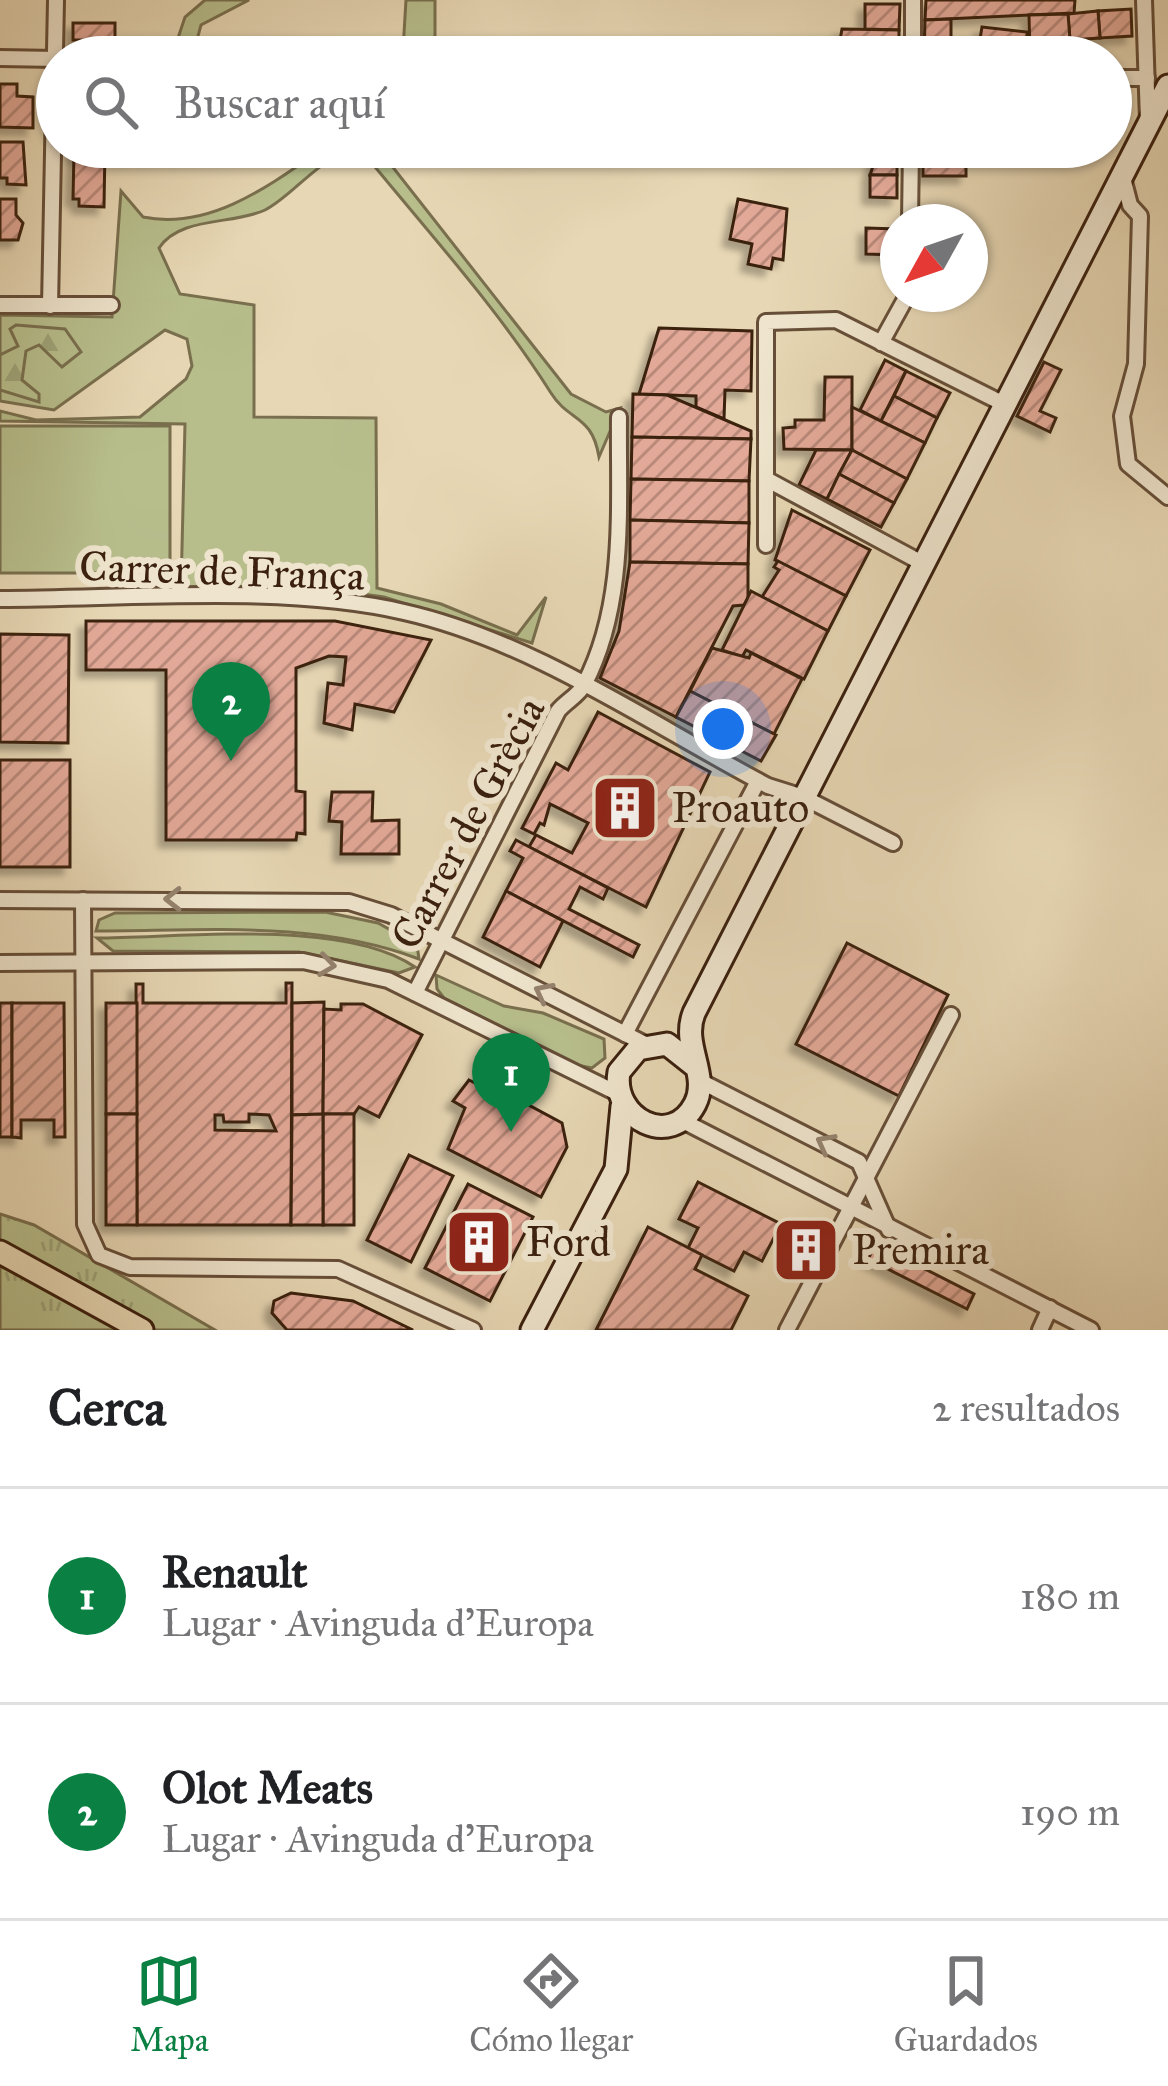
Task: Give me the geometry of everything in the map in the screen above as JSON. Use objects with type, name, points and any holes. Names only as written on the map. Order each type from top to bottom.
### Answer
[{"type":"main road","points":[[1132,152],[1148,121],[1157,82]]},
{"type":"main road","points":[[532,1330],[616,1169],[638,1146],[694,1107],[698,1074],[689,1042],[691,1019],[1124,168]]},
{"type":"main road","points":[[616,1169],[623,1063],[691,1019]]},
{"type":"main road","points":[[652,1044],[684,1052],[698,1074]]},
{"type":"main road","points":[[620,1099],[638,1121],[676,1122]]},
{"type":"main road","points":[[0,1252],[142,1330]]},
{"type":"street","points":[[56,0],[56,36]]},
{"type":"street","points":[[913,0],[913,36]]},
{"type":"street","points":[[1144,0],[1157,82]]},
{"type":"street","points":[[0,58],[36,58]]},
{"type":"street","points":[[50,306],[53,168]]},
{"type":"street","points":[[910,204],[911,168]]},
{"type":"street","points":[[1122,172],[1130,205],[1140,216],[1136,364],[1122,416],[1128,464],[1168,497]]},
{"type":"street","points":[[0,305],[111,305]]},
{"type":"street","points":[[881,343],[898,312]]},
{"type":"street","points":[[766,544],[766,322],[836,320],[1004,404]]},
{"type":"street","name":"Carrer de Grècia","points":[[415,993],[558,711],[583,687],[612,604],[619,417]]},
{"type":"street","points":[[766,479],[922,563]]},
{"type":"street","name":"Carrer de França","points":[[0,599],[341,601],[448,624],[583,687],[758,781],[803,797],[893,843]]},
{"type":"street","points":[[626,1034],[758,781]]},
{"type":"street","points":[[0,899],[349,902],[441,940],[652,1044]]},
{"type":"street","points":[[83,899],[85,1224],[91,1246],[108,1261],[130,1268],[338,1269],[473,1330]]},
{"type":"street","points":[[0,963],[303,961],[369,972],[620,1099]]},
{"type":"street","points":[[787,1330],[864,1172],[884,1149],[951,1015]]},
{"type":"street","points":[[698,1074],[859,1162],[889,1230]]},
{"type":"street","points":[[676,1122],[1090,1330]]},
{"type":"street","points":[[1040,1330],[1050,1308]]},
{"type":"green space","points":[[205,0],[249,0],[201,25],[198,36],[179,36],[185,17]]},
{"type":"green space","points":[[406,0],[435,0],[435,36],[404,36]]},
{"type":"green space","points":[[294,168],[319,168],[265,210],[193,226],[159,248],[180,294],[254,305],[254,417],[376,418],[377,588],[441,604],[517,635],[546,597],[532,643],[384,597],[327,589],[181,589],[185,424],[0,421],[0,411],[36,420],[140,417],[186,379],[192,366],[187,339],[165,330],[54,410],[0,401],[0,315],[112,317],[121,191],[143,217],[193,217],[240,201]]},
{"type":"green space","points":[[376,168],[393,168],[571,394],[606,412],[620,408],[599,457],[591,433],[558,402],[485,300]]},
{"type":"green space","points":[[16,325],[65,329],[81,352],[62,367],[39,345],[26,351],[22,380],[39,394],[39,402],[0,390],[0,355],[18,346],[10,329]]},
{"type":"green space","points":[[0,426],[170,426],[170,573],[0,573]]},
{"type":"green space","points":[[325,912],[378,923],[417,945],[419,959],[340,938],[300,933],[96,931],[99,920],[115,913]]},
{"type":"green space","points":[[306,936],[384,952],[415,967],[399,973],[299,952],[113,951],[97,938]]},
{"type":"green space","points":[[436,975],[504,1006],[543,1013],[604,1039],[605,1058],[592,1068],[576,1065],[444,998],[437,989]]},
{"type":"green space","points":[[0,1214],[34,1225],[215,1330],[0,1330]]},
{"type":"building","points":[[926,0],[1075,0],[1074,13],[925,20]]},
{"type":"building","points":[[865,4],[900,4],[899,30],[865,29]]},
{"type":"building","points":[[1131,9],[1132,36],[1100,36],[1098,11]]},
{"type":"building","points":[[1098,11],[1100,36],[1070,36],[1068,14]]},
{"type":"building","points":[[1068,14],[1070,36],[1030,36],[1029,15]]},
{"type":"building","points":[[951,19],[951,36],[925,36],[925,20]]},
{"type":"building","points":[[73,23],[115,23],[115,36],[73,36]]},
{"type":"building","points":[[982,27],[1027,32],[1027,36],[980,36]]},
{"type":"building","points":[[842,29],[899,30],[899,36],[841,36]]},
{"type":"building","points":[[0,84],[17,84],[17,96],[33,97],[33,128],[0,127]]},
{"type":"building","points":[[0,142],[23,142],[26,185],[7,184],[7,178],[0,178]]},
{"type":"building","points":[[74,168],[105,168],[104,207],[79,206],[79,199],[73,199]]},
{"type":"building","points":[[872,168],[897,168],[897,175],[870,175]]},
{"type":"building","points":[[923,168],[966,168],[966,176],[923,176]]},
{"type":"building","points":[[870,175],[897,175],[897,198],[870,197]]},
{"type":"building","points":[[0,199],[16,199],[16,215],[23,223],[18,240],[0,240]]},
{"type":"building","points":[[738,199],[787,209],[783,260],[773,258],[771,269],[748,264],[752,244],[730,239]]},
{"type":"building","points":[[866,228],[880,228],[880,254],[866,254]]},
{"type":"building","points":[[659,328],[752,331],[751,391],[725,390],[724,419],[696,407],[696,396],[639,394]]},
{"type":"building","points":[[885,360],[906,371],[881,421],[860,410]]},
{"type":"building","points":[[1044,362],[1061,370],[1040,411],[1056,418],[1050,432],[1017,416]]},
{"type":"building","points":[[906,371],[950,393],[937,418],[894,396]]},
{"type":"building","points":[[825,377],[852,377],[852,450],[784,449],[783,428],[795,427],[795,420],[824,420]]},
{"type":"building","points":[[633,394],[667,395],[751,431],[751,439],[632,437]]},
{"type":"building","points":[[894,396],[937,418],[925,443],[881,421]]},
{"type":"building","points":[[852,407],[925,443],[907,479],[852,450]]},
{"type":"building","points":[[632,437],[751,439],[749,481],[631,479]]},
{"type":"building","points":[[816,450],[852,450],[827,499],[799,485]]},
{"type":"building","points":[[852,450],[907,479],[894,503],[839,474]]},
{"type":"building","points":[[839,474],[894,503],[881,527],[827,499]]},
{"type":"building","points":[[631,479],[749,481],[749,523],[630,520]]},
{"type":"building","points":[[792,510],[870,550],[846,596],[775,560]]},
{"type":"building","points":[[630,520],[749,523],[748,564],[630,562]]},
{"type":"building","points":[[778,561],[846,596],[828,631],[762,597],[779,570],[774,567]]},
{"type":"building","points":[[630,562],[748,564],[748,598],[744,605],[733,606],[676,717],[600,678],[619,631]]},
{"type":"building","points":[[751,591],[828,631],[804,679],[746,650],[742,657],[722,650]]},
{"type":"building","points":[[86,621],[335,621],[431,640],[394,712],[355,704],[352,730],[324,723],[328,683],[343,685],[346,657],[329,656],[296,668],[296,791],[305,792],[305,834],[297,833],[296,840],[166,840],[166,670],[86,670]]},
{"type":"building","points":[[0,634],[69,635],[68,743],[0,742]]},
{"type":"building","points":[[712,648],[749,658],[751,653],[802,679],[774,734],[690,691]]},
{"type":"building","points":[[690,691],[776,735],[761,761],[676,717]]},
{"type":"building","name":"Proauto","points":[[598,712],[710,772],[646,907],[529,847],[536,835],[572,853],[588,823],[550,804],[544,825],[540,823],[534,834],[522,828],[556,763],[568,770]]},
{"type":"building","points":[[0,760],[70,760],[70,867],[0,867]]},
{"type":"building","points":[[332,792],[373,792],[372,821],[399,820],[399,854],[341,854],[342,822],[329,821]]},
{"type":"building","points":[[516,840],[608,888],[603,899],[580,887],[569,909],[639,945],[633,957],[506,891],[523,858],[510,851]]},
{"type":"building","points":[[506,891],[563,921],[540,967],[483,937]]},
{"type":"building","points":[[847,943],[948,995],[899,1096],[796,1044]]},
{"type":"building","points":[[286,983],[292,983],[291,1225],[137,1225],[136,984],[143,984],[143,1003],[286,1003]],"holes":[[[249,1114],[269,1115],[276,1131],[215,1130],[215,1115],[223,1115],[224,1122],[249,1122]]]},
{"type":"building","points":[[324,1002],[323,1114],[292,1115],[292,1003]]},
{"type":"building","points":[[0,1003],[12,1003],[12,1137],[0,1137]]},
{"type":"building","points":[[12,1003],[64,1003],[65,1137],[54,1137],[54,1120],[21,1120],[21,1138],[12,1137]]},
{"type":"building","points":[[106,1003],[137,1003],[137,1114],[106,1114]]},
{"type":"building","points":[[341,1004],[363,1004],[422,1035],[379,1117],[359,1107],[354,1114],[323,1114],[324,1009],[341,1010]]},
{"type":"building","points":[[469,1080],[481,1086],[484,1081],[562,1123],[567,1147],[541,1197],[448,1149],[465,1108],[453,1101]]},
{"type":"building","points":[[106,1114],[137,1114],[137,1225],[106,1225]]},
{"type":"building","points":[[323,1114],[354,1114],[354,1225],[323,1225]]},
{"type":"building","points":[[323,1114],[323,1225],[291,1225],[292,1115]]},
{"type":"building","points":[[409,1155],[453,1176],[411,1262],[367,1240]]},
{"type":"building","points":[[698,1182],[781,1224],[762,1261],[744,1252],[734,1271],[688,1248],[698,1228],[679,1219]]},
{"type":"building","name":"Ford","points":[[468,1184],[533,1217],[490,1301],[425,1268]]},
{"type":"building","points":[[648,1227],[702,1255],[695,1269],[748,1296],[731,1330],[596,1330]]},
{"type":"building","points":[[876,1244],[974,1294],[967,1309],[868,1259]]},
{"type":"building","points":[[291,1293],[353,1301],[413,1330],[287,1330],[272,1313],[274,1301]]},
{"type":"place","name":"Olot Meats","points":[[231,761]]},
{"type":"place","name":"Proauto","points":[[625,808]]},
{"type":"place","name":"Renault","points":[[511,1132]]},
{"type":"place","name":"Ford","points":[[479,1242]]},
{"type":"place","name":"Premira","points":[[806,1250]]}]
